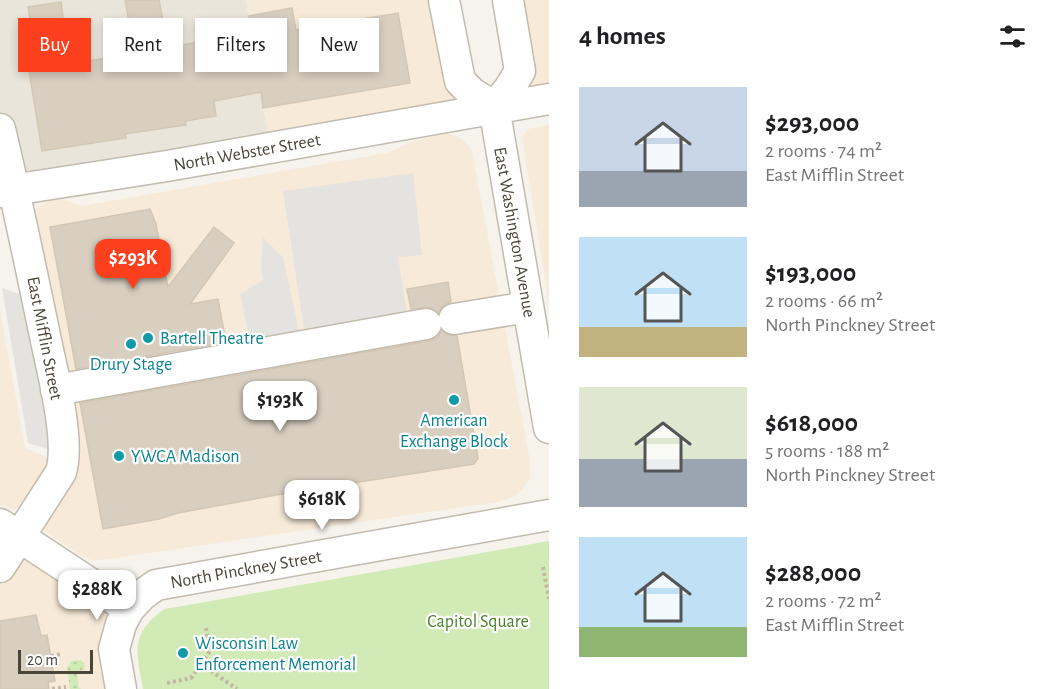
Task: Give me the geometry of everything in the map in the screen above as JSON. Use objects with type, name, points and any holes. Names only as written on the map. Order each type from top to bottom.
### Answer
[{"type":"street","points":[[444,0],[460,81],[472,93],[494,107],[520,71],[508,0]]},
{"type":"street","name":"North Webster Street","points":[[7,191],[549,99]]},
{"type":"street","name":"East Washington Avenue","points":[[494,107],[549,428]]},
{"type":"street","name":"East Mifflin Street","points":[[0,129],[7,191],[56,390],[65,459],[58,477],[10,531]]},
{"type":"street","points":[[56,390],[528,307]]},
{"type":"street","name":"North Pinckney Street","points":[[129,609],[142,595],[156,585],[549,515]]},
{"type":"street","points":[[0,567],[10,531],[129,609],[121,624],[114,649],[121,689]]},
{"type":"path","points":[[543,567],[549,599]]},
{"type":"path","points":[[167,683],[191,678],[201,664],[210,651],[206,628]]},
{"type":"path","points":[[51,656],[62,654]]},
{"type":"path","points":[[201,664],[237,689]]},
{"type":"path","points":[[52,689],[66,687]]},
{"type":"shaded area","points":[[0,0],[246,0],[249,18],[195,18],[195,72],[257,72],[272,148],[14,190],[0,123]]},
{"type":"shaded area","points":[[246,0],[444,0],[472,93],[509,89],[508,0],[549,0],[549,99],[272,148],[257,72],[287,72],[287,18],[249,18]]},
{"type":"shaded area","points":[[549,125],[549,304],[522,137],[528,129]]},
{"type":"shaded area","points":[[445,134],[457,136],[472,151],[529,456],[530,478],[522,490],[514,497],[497,502],[101,560],[83,557],[45,531],[41,525],[56,500],[33,214],[35,210],[53,200],[63,200],[82,206],[387,153],[413,141]]},
{"type":"shaded area","points":[[413,173],[422,255],[398,257],[407,313],[304,329],[283,191]]},
{"type":"shaded area","points":[[263,237],[283,257],[300,336],[251,344],[240,294],[263,280],[261,266]]},
{"type":"shaded area","points":[[2,288],[22,295],[51,450],[28,443]]},
{"type":"shaded area","points":[[0,309],[25,448],[44,456],[49,462],[49,466],[24,503],[15,510],[0,505]]},
{"type":"shaded area","points":[[0,524],[129,609],[121,689],[0,689]]},
{"type":"green space","name":"Capitol Square","points":[[549,541],[549,689],[143,689],[138,644],[146,626],[165,609]]},
{"type":"green space","points":[[70,661],[84,662],[85,669],[77,673],[81,689],[70,689],[67,666],[70,665]]},
{"type":"building","points":[[125,0],[159,0],[162,18],[128,18]]},
{"type":"building","points":[[61,2],[63,18],[30,18],[28,7]]},
{"type":"building","points":[[292,8],[296,30],[299,30],[299,72],[379,72],[379,18],[368,18],[398,13],[410,83],[263,108],[261,92],[214,101],[216,116],[185,121],[186,125],[125,134],[126,138],[42,151],[29,72],[91,72],[91,61],[103,59],[103,72],[183,72],[183,45],[195,43],[195,72],[287,72],[287,18],[249,18],[249,16]]},
{"type":"building","points":[[150,209],[156,224],[168,287],[214,227],[234,243],[190,304],[218,299],[226,342],[76,369],[50,227]]},
{"type":"building","points":[[448,282],[451,302],[444,305],[438,312],[431,308],[411,309],[407,289]]},
{"type":"building","points":[[442,331],[448,335],[457,336],[478,458],[474,464],[276,495],[103,529],[80,403],[429,341],[437,338]]},
{"type":"building","points":[[36,615],[41,636],[47,635],[55,681],[48,682],[49,689],[0,689],[0,621]]},
{"type":"place","name":"Bartell Theatre","points":[[148,338]]},
{"type":"place","name":"Drury Stage","points":[[131,344]]},
{"type":"place","name":"American Exchange Block","points":[[454,400]]},
{"type":"place","name":"YWCA Madison","points":[[119,456]]},
{"type":"place","name":"Wisconsin Law Enforcement Memorial","points":[[183,653]]}]
